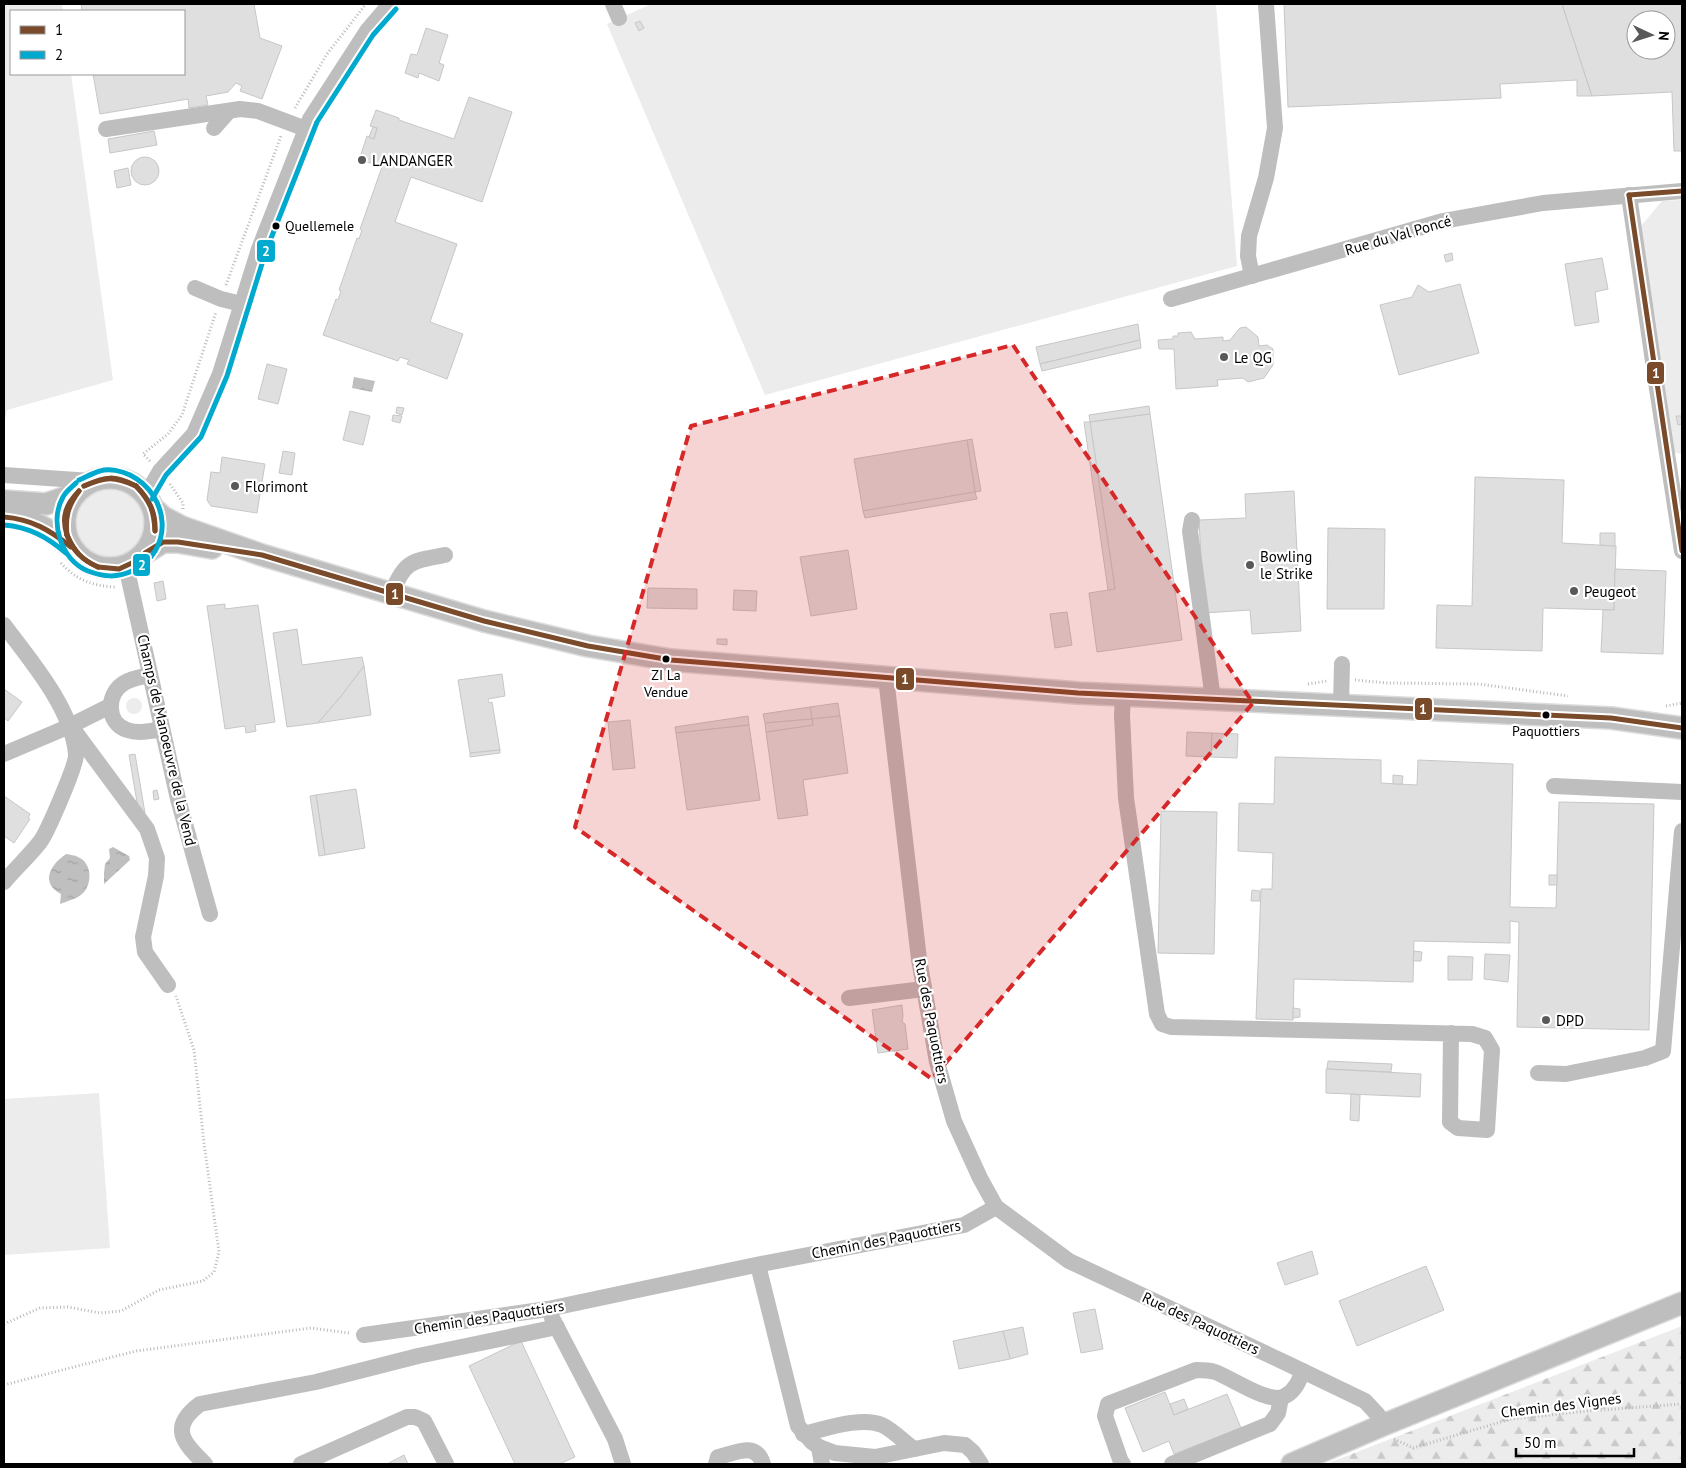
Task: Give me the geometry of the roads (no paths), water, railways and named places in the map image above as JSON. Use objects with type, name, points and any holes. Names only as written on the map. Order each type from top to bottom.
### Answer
[{"type":"main road","points":[[4,501],[46,504],[108,477],[122,479],[135,485],[163,517],[182,527],[262,555],[484,621],[588,646],[672,660],[1123,695],[1611,718],[1682,728]]},
{"type":"main road","points":[[65,554],[66,534],[64,520],[67,506],[83,487]]},
{"type":"main road","points":[[145,552],[152,539],[155,523],[149,501]]},
{"type":"main road","points":[[4,517],[36,523],[56,535],[65,554]]},
{"type":"main road","points":[[65,554],[79,557],[89,564],[101,568],[114,568],[128,574],[136,560],[145,552],[163,542],[178,542],[262,555]]},
{"type":"main road","points":[[1292,1464],[1385,1430],[1682,1303]]},
{"type":"street","points":[[149,501],[160,471],[194,434],[220,374],[259,249],[310,119],[367,31],[390,4]]},
{"type":"street","points":[[1252,276],[1248,256],[1249,236],[1266,178],[1274,128],[1266,4]]},
{"type":"street","points":[[106,129],[240,109],[258,111],[306,130]]},
{"type":"street","points":[[214,128],[229,111]]},
{"type":"street","name":"Rue du Val Poncé","points":[[1171,299],[1443,221],[1543,203],[1682,191]]},
{"type":"street","points":[[1629,195],[1675,463],[1682,551]]},
{"type":"street","points":[[195,288],[221,299],[242,304]]},
{"type":"street","points":[[4,475],[83,487]]},
{"type":"street","points":[[1192,520],[1190,531],[1213,700]]},
{"type":"street","points":[[392,593],[398,576],[408,565],[420,559],[445,555]]},
{"type":"street","name":"Champs de Manoeuvre de la Vend","points":[[128,574],[178,799],[210,914]]},
{"type":"street","points":[[4,625],[46,680],[70,726],[147,829],[157,858],[156,876],[143,938],[145,952],[168,985]]},
{"type":"street","points":[[1341,705],[1342,672]]},
{"type":"street","points":[[150,675],[131,679],[116,689],[110,706],[111,715],[116,723],[125,730],[138,733],[162,729]]},
{"type":"street","name":"Rue des Paquottiers","points":[[886,678],[919,959],[937,1062],[954,1121],[980,1178],[996,1207],[1069,1261],[1365,1401],[1378,1415],[1385,1430]]},
{"type":"street","points":[[1123,695],[1122,715],[1126,798],[1157,1014],[1162,1024],[1171,1027],[1452,1033],[1472,1034],[1485,1038],[1492,1050],[1487,1130],[1458,1128],[1450,1122],[1452,1033]]},
{"type":"street","points":[[4,754],[70,726],[110,706]]},
{"type":"street","points":[[4,882],[41,840],[73,770],[76,755],[70,726]]},
{"type":"street","points":[[1554,786],[1682,792]]},
{"type":"street","points":[[1538,1073],[1566,1074],[1645,1058],[1663,1051],[1682,831]]},
{"type":"street","points":[[849,998],[924,988]]},
{"type":"street","name":"Chemin des Paquottiers","points":[[364,1335],[548,1309],[758,1265],[964,1225],[996,1207]]},
{"type":"street","points":[[758,1265],[798,1426],[803,1434],[819,1447],[836,1453],[875,1457],[944,1443],[965,1445],[973,1452],[981,1464]]},
{"type":"street","points":[[548,1309],[615,1439],[623,1464]]},
{"type":"street","points":[[205,1464],[184,1443],[182,1427],[190,1412],[200,1404],[316,1382],[418,1356],[557,1327]]},
{"type":"street","points":[[1123,1464],[1120,1462],[1105,1416],[1108,1404],[1196,1370],[1216,1372],[1268,1397],[1281,1398],[1296,1388],[1303,1371]]},
{"type":"street","points":[[1172,1464],[1270,1424],[1278,1413],[1281,1398]]},
{"type":"street","points":[[301,1464],[407,1417],[415,1417],[424,1421],[446,1464]]},
{"type":"street","points":[[803,1434],[856,1422],[870,1423],[882,1425],[914,1449]]},
{"type":"street","points":[[819,1447],[822,1464]]},
{"type":"street","points":[[716,1464],[718,1457],[752,1450],[758,1452],[763,1464]]},
{"type":"water","points":[[354,377],[375,381],[372,392],[352,388]]},
{"type":"water","points":[[113,847],[129,856],[130,860],[104,884],[105,864],[110,858],[109,849]]},
{"type":"water","points":[[66,854],[83,860],[88,869],[89,880],[86,890],[80,896],[60,904],[61,894],[51,885],[49,879],[56,863]]},
{"type":"place","name":"LANDANGER","points":[[362,160]]},
{"type":"place","name":"Quellemele","points":[[276,226]]},
{"type":"place","name":"Le QG","points":[[1224,357]]},
{"type":"place","name":"Florimont","points":[[235,486]]},
{"type":"place","name":"Bowling le Strike","points":[[1250,565]]},
{"type":"place","name":"Peugeot","points":[[1574,591]]},
{"type":"place","name":"ZI La Vendue","points":[[666,659]]},
{"type":"place","name":"Paquottiers","points":[[1546,715]]},
{"type":"place","name":"DPD","points":[[1546,1020]]}]
